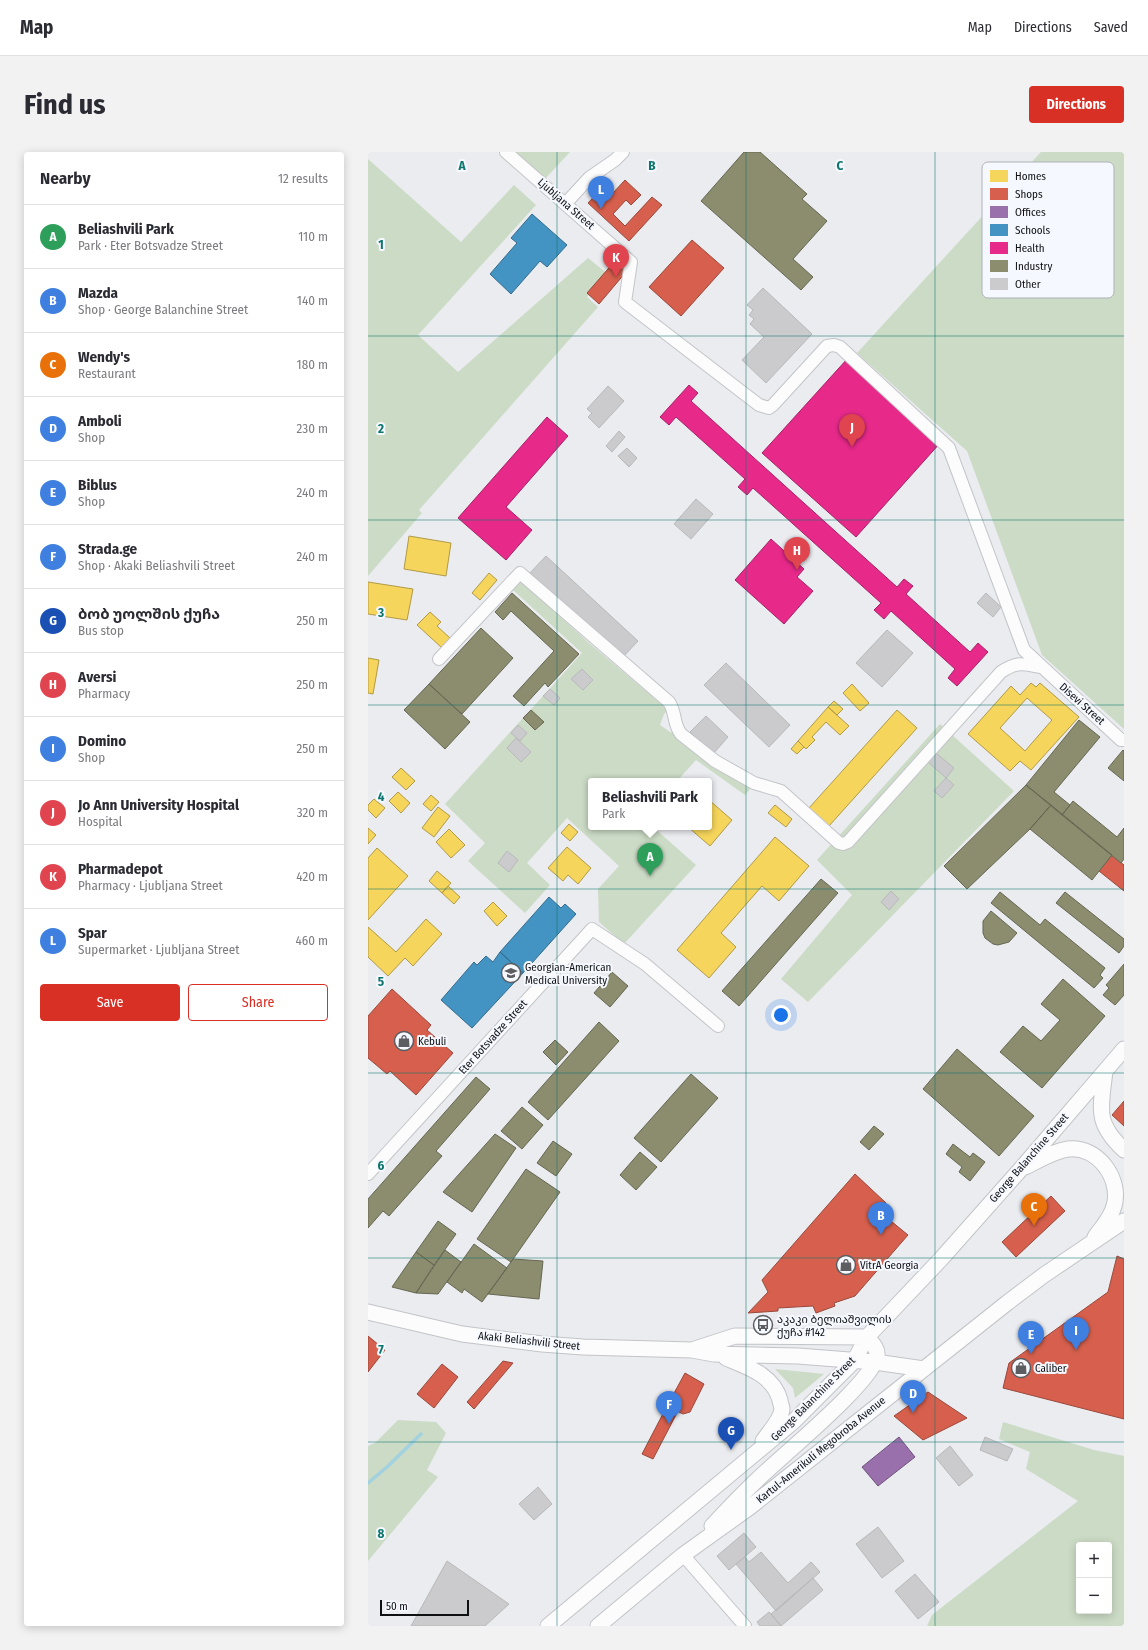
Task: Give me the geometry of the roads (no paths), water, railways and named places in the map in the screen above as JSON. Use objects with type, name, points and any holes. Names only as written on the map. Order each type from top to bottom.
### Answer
[{"type":"main road","name":"George Balanchine Street","points":[[548,1626],[794,1421],[854,1360],[868,1337],[941,1259],[1020,1170],[1124,1048]]},
{"type":"main road","points":[[1105,1071],[1101,1104],[1104,1124],[1116,1142],[1124,1150]]},
{"type":"main road","points":[[1020,1170],[1068,1149],[1078,1150],[1091,1155],[1103,1165],[1112,1176],[1115,1183],[1115,1205],[1111,1215],[1091,1243]]},
{"type":"main road","name":"Kartul-Amerikuli Megobroba Avenue","points":[[598,1626],[683,1555],[750,1507],[1038,1280],[1124,1221]]},
{"type":"main road","name":"Akaki Beliashvili Street","points":[[368,1312],[456,1333],[490,1338],[583,1347],[692,1350],[714,1354],[798,1356],[854,1360],[924,1369]]},
{"type":"main road","name":"Akaki Beliashvili Street","points":[[692,1350],[735,1336],[868,1337]]},
{"type":"main road","points":[[683,1555],[757,1480],[865,1378],[875,1362],[877,1351],[868,1337]]},
{"type":"main road","points":[[714,1354],[755,1370],[772,1384],[778,1393],[782,1408],[779,1417],[753,1456]]},
{"type":"street","name":"Ljubljana Street","points":[[506,152],[566,203],[631,262],[625,302]]},
{"type":"street","points":[[566,203],[589,178],[615,160],[623,152]]},
{"type":"street","name":"Disevi Street","points":[[625,302],[764,408],[769,408],[774,405],[827,346],[834,344],[840,347],[949,448],[1024,650],[1121,740],[1124,740]]},
{"type":"street","points":[[439,660],[520,573],[669,702],[674,712],[677,729],[681,734],[715,761],[754,783],[781,791],[839,843],[843,844],[848,842],[1001,672],[1012,664],[1041,666]]},
{"type":"street","name":"Eter Botsvadze Street","points":[[368,1174],[592,929],[645,964],[718,1026]]},
{"type":"street","points":[[683,1555],[745,1626]]},
{"type":"waterway","points":[[368,1483],[421,1434]]},
{"type":"place","name":"Spar","points":[[601,209]]},
{"type":"place","name":"Pharmadepot","points":[[616,277]]},
{"type":"place","name":"Jo Ann University Hospital","points":[[852,447]]},
{"type":"place","name":"Aversi","points":[[797,570]]},
{"type":"place","name":"Beliashvili Park","points":[[650,876]]},
{"type":"place","name":"Georgian-American Medical University","points":[[511,973]]},
{"type":"place","name":"Kebuli","points":[[404,1041]]},
{"type":"place","name":"Wendy's","points":[[1034,1226]]},
{"type":"place","name":"Mazda","points":[[881,1235]]},
{"type":"place","name":"VitrA Georgia","points":[[846,1265]]},
{"type":"place","name":"აკაკი ბელიაშვილის ქუჩა #142","points":[[763,1325]]},
{"type":"place","name":"Domino","points":[[1076,1350]]},
{"type":"place","name":"Biblus","points":[[1031,1354]]},
{"type":"place","name":"Caliber","points":[[1021,1368]]},
{"type":"place","name":"Amboli","points":[[913,1413]]},
{"type":"place","name":"Strada.ge","points":[[669,1424]]},
{"type":"place","name":"ბობ უოლშის ქუჩა","points":[[731,1450]]}]
